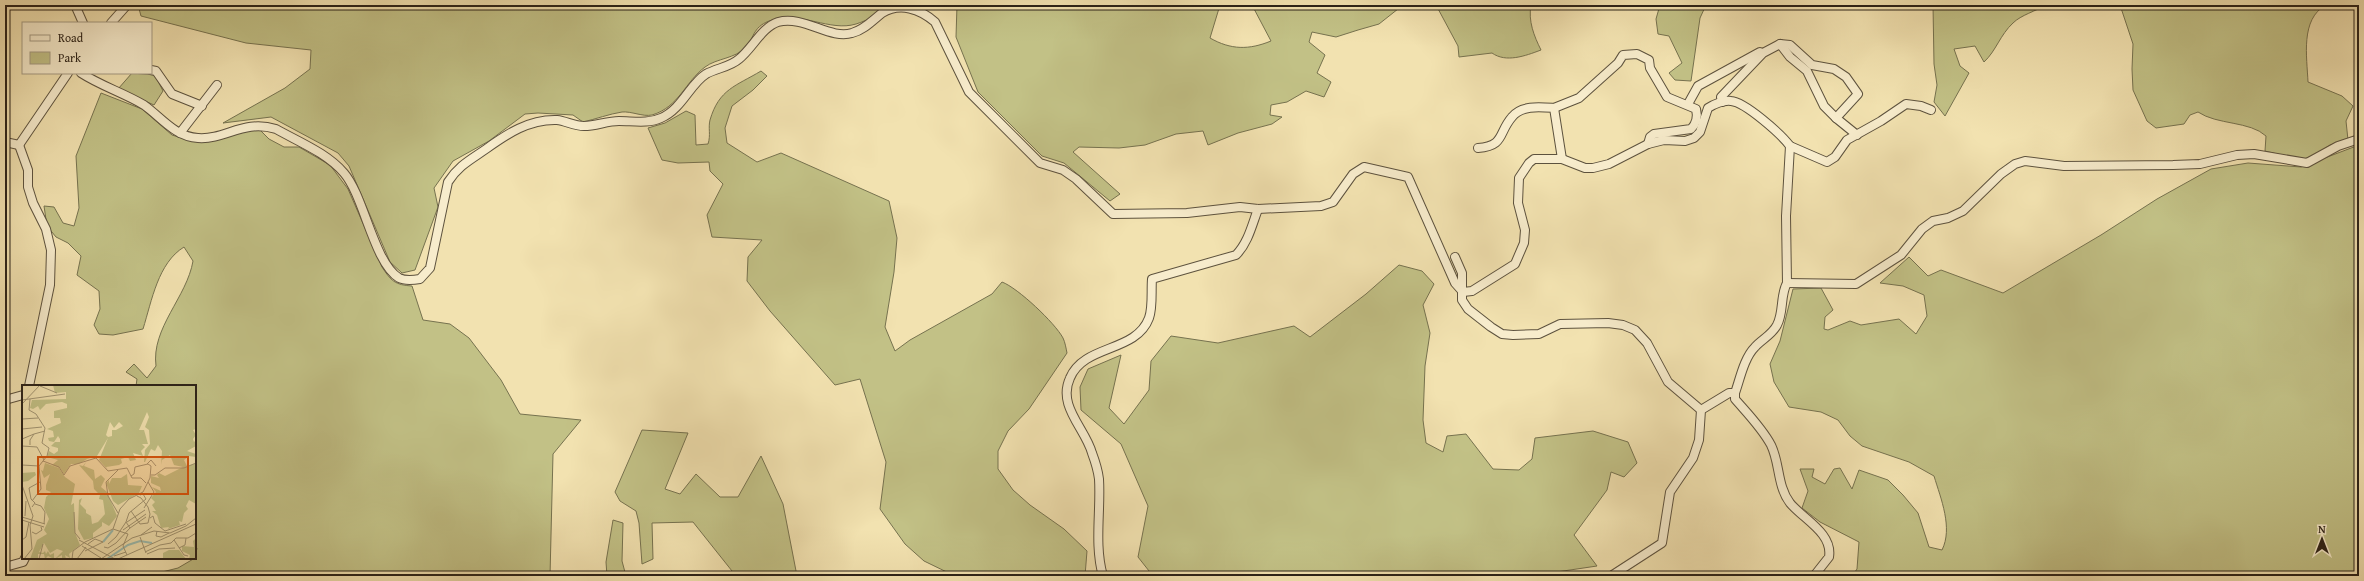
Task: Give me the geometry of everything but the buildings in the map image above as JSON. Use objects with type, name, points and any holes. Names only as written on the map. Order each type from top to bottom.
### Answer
[{"type":"street","points":[[76,5],[83,22]]},
{"type":"street","points":[[111,22],[128,5]]},
{"type":"street","points":[[83,74],[143,105],[180,133],[197,138],[210,138],[238,128],[266,126],[276,129],[331,160],[350,182],[381,253],[394,273],[401,279],[420,279],[430,268],[448,182],[455,170],[505,135],[531,123],[558,120],[581,126],[595,126],[617,121],[650,122],[656,120],[678,106],[705,75],[738,60],[754,45],[767,28],[778,22],[806,23],[839,34],[852,34],[889,10],[894,8],[909,8],[927,16],[935,22],[969,92],[1040,162],[1063,170],[1076,179],[1113,214],[1187,213],[1240,207],[1258,209],[1321,206],[1333,202],[1353,174],[1364,167],[1408,177],[1455,284],[1463,292]]},
{"type":"street","points":[[1780,44],[1790,57],[1807,71],[1824,106],[1857,135]]},
{"type":"street","points":[[1722,102],[1721,97],[1763,53],[1780,44],[1790,45],[1812,65],[1834,69],[1846,77],[1858,94],[1836,118]]},
{"type":"street","points":[[1688,104],[1698,86],[1760,52],[1763,53]]},
{"type":"street","points":[[1478,148],[1487,148],[1498,142],[1512,116],[1523,110],[1536,107],[1554,108],[1579,98],[1618,63],[1623,55],[1631,54],[1649,60],[1650,68],[1667,97],[1688,104],[1696,109],[1696,124],[1691,129],[1654,134],[1650,137],[1648,144]]},
{"type":"street","points":[[152,70],[156,71],[172,94],[202,106]]},
{"type":"street","points":[[19,145],[67,74]]},
{"type":"street","points":[[180,133],[217,85]]},
{"type":"street","points":[[1463,292],[1472,290],[1506,271],[1517,260],[1524,243],[1525,230],[1518,203],[1519,178],[1523,170],[1534,159],[1562,160],[1585,168],[1593,168],[1609,164],[1648,144],[1668,140],[1686,141],[1694,138],[1700,132],[1708,108],[1731,100],[1741,104],[1783,137],[1790,146],[1827,162],[1835,158],[1847,140],[1881,121],[1906,104],[1921,106],[1931,110]]},
{"type":"street","points":[[1554,108],[1562,160]]},
{"type":"street","points":[[1787,283],[1856,284],[1901,255],[1922,229],[1933,222],[1963,211],[2001,174],[2020,163],[2025,162],[2064,166],[2200,164],[2237,155],[2254,154],[2307,163],[2338,146],[2359,139]]},
{"type":"street","points":[[5,142],[19,145]]},
{"type":"street","points":[[19,145],[28,170],[28,187],[33,203],[46,229],[50,250],[50,285],[29,385]]},
{"type":"street","points":[[1790,146],[1786,216],[1787,283],[1784,288],[1783,306],[1777,325],[1770,334],[1754,348],[1735,393],[1735,399],[1770,445],[1776,458],[1780,483],[1789,501],[1803,518],[1819,529],[1828,545],[1829,557],[1814,576]]},
{"type":"street","points":[[1103,576],[1099,552],[1099,478],[1089,442],[1068,405],[1066,397],[1070,377],[1077,366],[1134,338],[1144,328],[1150,316],[1152,279],[1236,255],[1247,239],[1258,209]]},
{"type":"street","points":[[1455,257],[1462,273],[1462,300],[1468,309],[1502,334],[1539,334],[1560,324],[1608,323],[1623,325],[1635,330],[1647,343],[1668,382],[1701,410]]},
{"type":"street","points":[[1701,410],[1729,393],[1735,393]]},
{"type":"street","points":[[5,400],[22,395]]},
{"type":"street","points":[[1611,576],[1662,543],[1670,492],[1693,458],[1699,440],[1701,410]]},
{"type":"street","points":[[5,567],[23,562],[24,559]]},
{"type":"green space","points":[[138,5],[890,5],[865,20],[846,26],[794,18],[783,18],[766,22],[758,28],[742,51],[705,67],[669,106],[652,115],[622,112],[583,122],[573,115],[538,113],[525,114],[489,141],[453,161],[434,188],[438,207],[415,270],[402,273],[390,262],[349,166],[338,153],[271,117],[223,123],[285,88],[310,69],[311,50],[246,43],[141,16]]},
{"type":"green space","points":[[957,5],[1220,5],[1210,38],[1233,47],[1248,47],[1271,41],[1252,5],[1403,5],[1379,24],[1336,37],[1312,32],[1309,42],[1325,55],[1317,73],[1331,82],[1324,97],[1306,91],[1287,102],[1271,105],[1270,115],[1282,117],[1272,124],[1238,133],[1208,145],[1203,131],[1176,134],[1145,145],[1119,148],[1079,147],[1073,152],[1120,194],[1110,201],[1064,163],[1042,156],[978,92],[956,37]]},
{"type":"green space","points":[[1436,5],[1531,5],[1530,17],[1532,28],[1541,50],[1516,58],[1503,58],[1492,53],[1459,57],[1458,46]]},
{"type":"green space","points":[[1660,5],[1706,5],[1700,18],[1691,81],[1675,80],[1669,73],[1682,63],[1669,36],[1658,34],[1656,19]]},
{"type":"green space","points":[[1933,5],[2046,5],[2013,23],[1984,62],[1975,46],[1954,49],[1960,66],[1969,73],[1945,116],[1934,102],[1937,85],[1934,64]]},
{"type":"green space","points":[[2120,5],[2326,5],[2318,11],[2312,19],[2309,29],[2306,50],[2308,82],[2342,96],[2353,106],[2346,121],[2348,140],[2330,145],[2315,155],[2301,160],[2265,151],[2266,136],[2259,131],[2242,125],[2214,119],[2198,112],[2190,115],[2184,124],[2156,128],[2147,121],[2133,90],[2133,44]]},
{"type":"green space","points":[[761,71],[767,76],[753,90],[732,106],[725,128],[727,143],[757,162],[781,153],[889,201],[897,238],[894,272],[885,327],[895,351],[910,340],[992,294],[1002,282],[1017,291],[1036,307],[1063,338],[1067,353],[1029,409],[1008,431],[998,451],[998,469],[1013,490],[1030,505],[1064,529],[1087,551],[1085,576],[955,576],[924,561],[905,544],[880,509],[886,462],[860,379],[835,385],[770,311],[747,281],[748,257],[762,240],[712,237],[707,215],[723,184],[710,171],[709,162],[678,163],[662,160],[648,128],[665,123],[686,111],[695,115],[696,145],[708,144],[710,120],[718,101],[736,85]]},
{"type":"green space","points":[[131,74],[144,74],[155,75],[163,91],[154,105],[118,89]]},
{"type":"green space","points":[[101,93],[142,109],[172,135],[188,140],[245,130],[260,130],[269,139],[284,147],[299,147],[330,165],[348,189],[385,272],[397,283],[412,286],[423,320],[450,324],[469,338],[501,380],[520,414],[581,420],[553,454],[550,576],[164,576],[162,572],[178,568],[193,559],[196,559],[196,385],[136,385],[137,379],[126,372],[134,364],[147,378],[156,366],[156,352],[159,339],[184,287],[193,261],[184,247],[168,262],[157,283],[143,329],[113,335],[99,334],[94,325],[100,309],[99,291],[77,275],[81,256],[68,243],[56,237],[47,226],[44,206],[54,207],[63,223],[74,226],[79,208],[76,156]]},
{"type":"green space","points":[[2359,145],[2359,576],[1852,576],[1857,569],[1859,542],[1820,522],[1802,508],[1808,491],[1800,469],[1814,469],[1812,477],[1825,484],[1834,469],[1840,468],[1852,489],[1859,470],[1888,480],[1918,513],[1929,547],[1942,550],[1946,532],[1945,513],[1934,476],[1909,462],[1862,446],[1850,436],[1838,420],[1821,412],[1789,407],[1774,382],[1770,364],[1780,341],[1793,289],[1821,288],[1833,310],[1825,317],[1824,329],[1828,330],[1850,321],[1861,325],[1899,319],[1916,334],[1927,316],[1924,295],[1903,286],[1880,283],[1909,257],[1928,276],[1941,270],[2003,293],[2101,235],[2157,199],[2211,169],[2248,163],[2301,167]]},
{"type":"green space","points":[[1399,265],[1422,271],[1434,284],[1423,305],[1430,333],[1425,366],[1423,420],[1426,443],[1443,452],[1447,436],[1466,434],[1493,469],[1519,470],[1532,459],[1535,438],[1593,431],[1628,442],[1637,463],[1624,477],[1611,472],[1607,490],[1574,535],[1597,566],[1543,574],[1540,576],[1153,576],[1138,557],[1148,506],[1121,444],[1081,410],[1080,387],[1088,369],[1121,355],[1109,408],[1124,424],[1149,390],[1151,361],[1171,336],[1218,343],[1294,326],[1310,337],[1366,294]]},
{"type":"green space","points":[[642,430],[688,433],[665,489],[680,494],[696,474],[720,497],[738,497],[761,456],[783,504],[797,576],[736,576],[693,522],[652,523],[653,559],[642,564],[639,523],[636,511],[620,501],[615,492]]},
{"type":"green space","points":[[613,520],[623,523],[622,561],[626,576],[607,576],[606,562]]}]
